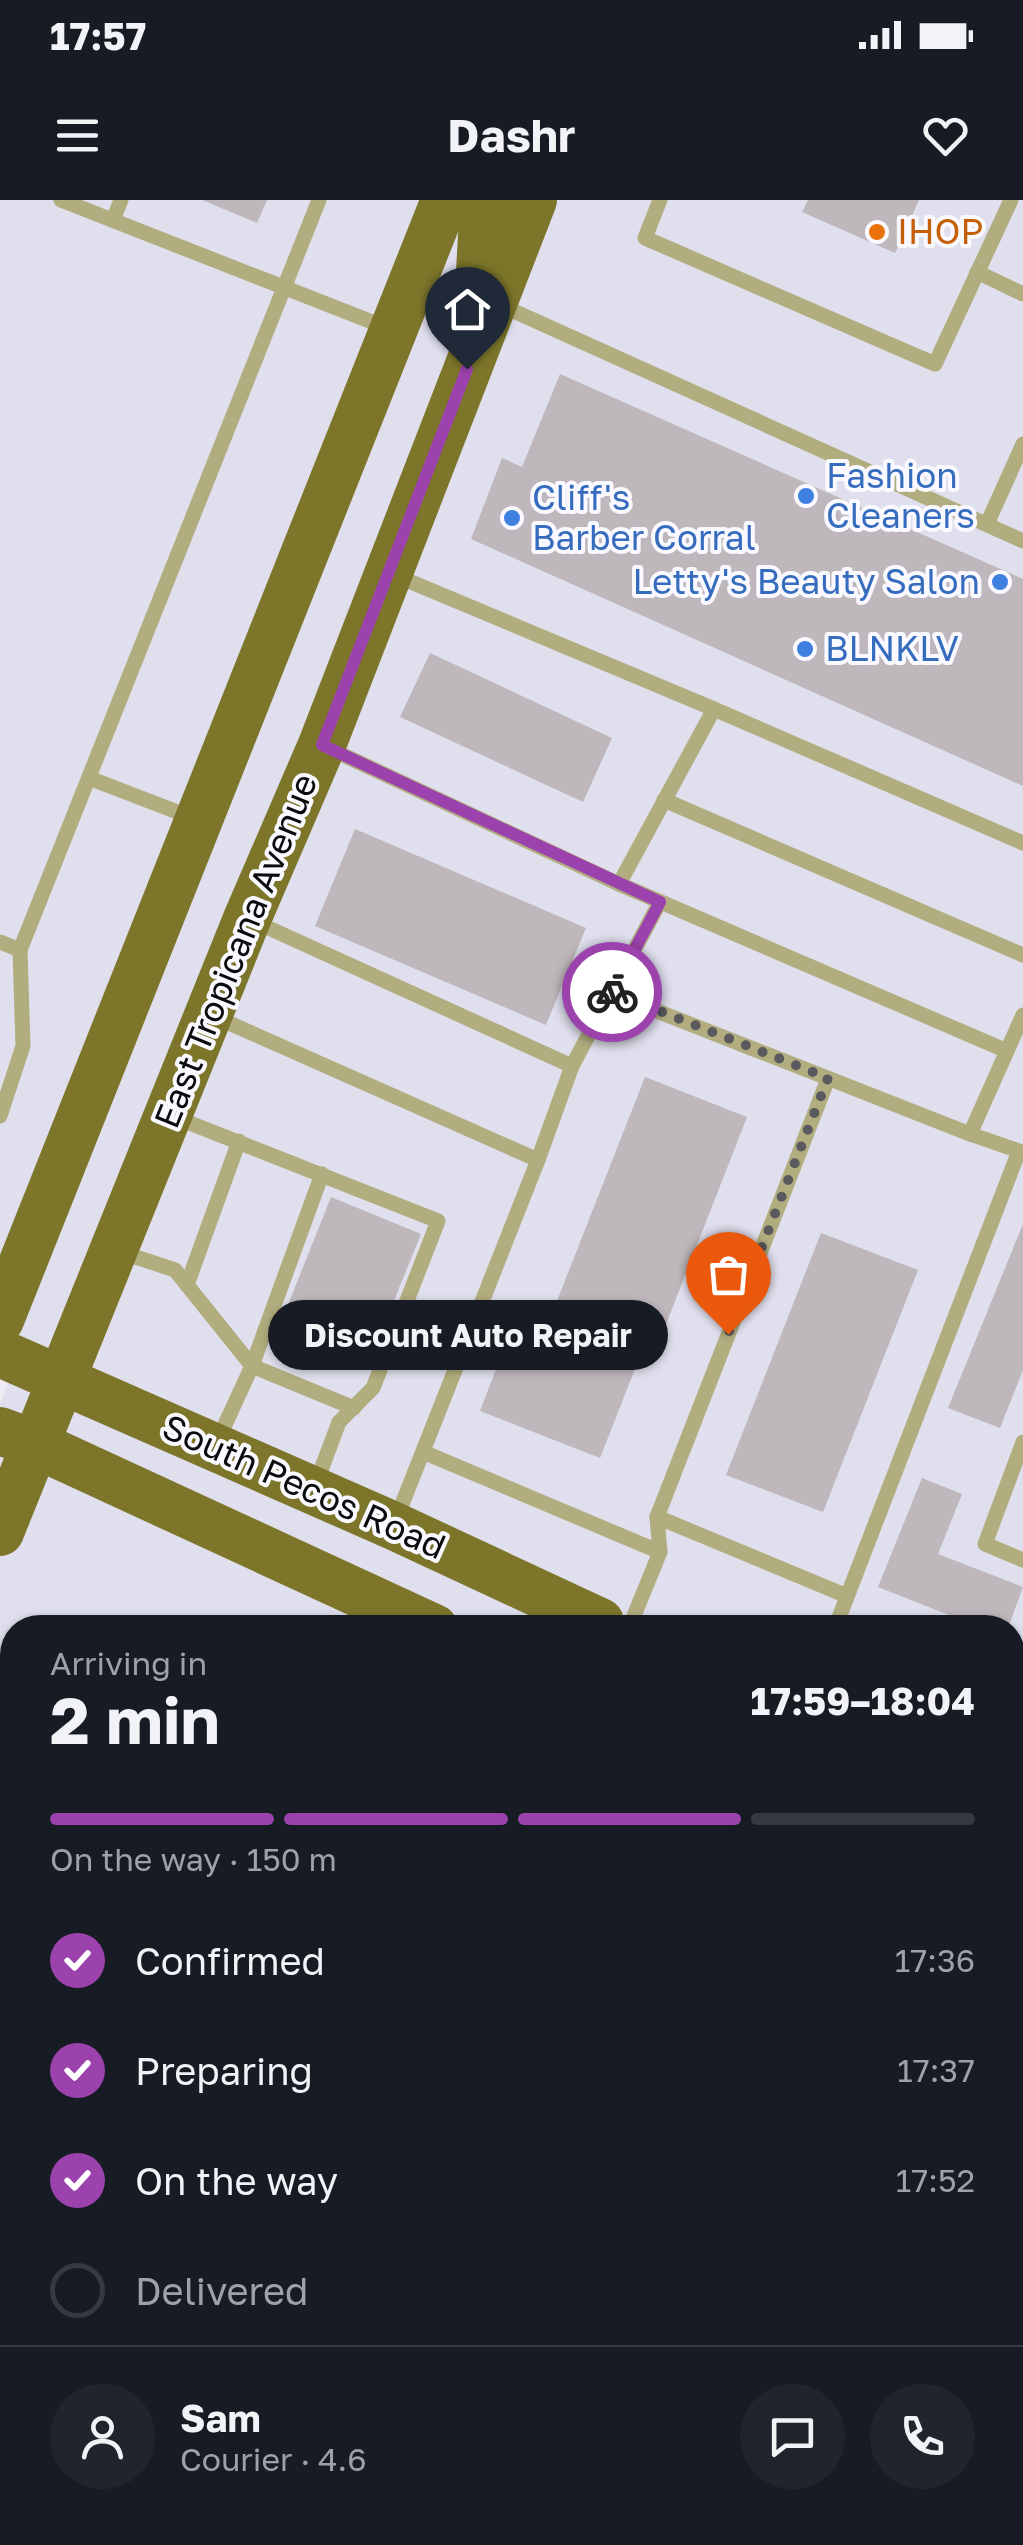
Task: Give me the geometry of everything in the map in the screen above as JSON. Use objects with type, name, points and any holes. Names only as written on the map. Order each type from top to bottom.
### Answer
[{"type":"main road","points":[[0,1320],[445,200]]},
{"type":"main road","points":[[491,200],[482,235],[480,272],[493,302]]},
{"type":"main road","name":"East Tropicana Avenue","points":[[0,1532],[18,1438],[62,1378],[247,919],[322,745],[533,200]]},
{"type":"main road","name":"South Pecos Road","points":[[0,1353],[314,1490],[585,1615]]},
{"type":"main road","name":"South Pecos Road","points":[[18,1438],[406,1615]]},
{"type":"lane","points":[[60,200],[394,330]]},
{"type":"lane","points":[[113,220],[121,200]]},
{"type":"lane","points":[[0,1116],[23,1046],[20,950],[319,200]]},
{"type":"lane","points":[[660,200],[645,238],[934,364],[1011,200]]},
{"type":"lane","points":[[977,272],[1023,294]]},
{"type":"lane","points":[[493,302],[1023,541]]},
{"type":"lane","points":[[987,524],[1023,444]]},
{"type":"lane","points":[[388,572],[1023,843]]},
{"type":"lane","points":[[619,884],[714,709]]},
{"type":"lane","points":[[322,745],[619,884],[1007,1052]]},
{"type":"lane","points":[[89,778],[199,820]]},
{"type":"lane","points":[[664,800],[1023,955]]},
{"type":"lane","points":[[394,1526],[572,1066],[660,902]]},
{"type":"lane","points":[[247,919],[572,1066]]},
{"type":"lane","points":[[0,942],[20,950]]},
{"type":"lane","points":[[611,993],[1020,1152],[839,1615]]},
{"type":"lane","points":[[209,1014],[538,1160]]},
{"type":"lane","points":[[970,1134],[1023,1015]]},
{"type":"lane","points":[[635,1615],[660,1552],[658,1517],[828,1078]]},
{"type":"lane","points":[[168,1114],[438,1220],[373,1388],[340,1422],[314,1490]]},
{"type":"lane","points":[[186,1285],[239,1141]]},
{"type":"lane","points":[[215,1447],[252,1366],[322,1174]]},
{"type":"lane","points":[[114,1250],[176,1270],[252,1366],[354,1408]]},
{"type":"lane","points":[[1023,1442],[984,1544],[1023,1560]]},
{"type":"lane","points":[[423,1452],[660,1552]]},
{"type":"lane","points":[[658,1517],[847,1596]]},
{"type":"shaded area","points":[[0,200],[1023,200],[1023,1615],[0,1615],[0,1404],[18,1358],[0,1350]]},
{"type":"building","points":[[202,200],[267,200],[257,223]]},
{"type":"building","name":"IHOP","points":[[808,200],[919,200],[895,253],[802,212]]},
{"type":"building","points":[[560,374],[1023,579],[1023,786],[471,539],[502,458],[522,467]]},
{"type":"building","points":[[430,653],[612,738],[583,802],[400,717]]},
{"type":"building","points":[[355,829],[586,928],[546,1025],[315,926]]},
{"type":"building","points":[[645,1077],[747,1117],[656,1350],[644,1346],[600,1458],[480,1411],[516,1317],[546,1329]]},
{"type":"building","points":[[331,1197],[421,1234],[367,1362],[288,1331],[288,1322],[282,1320]]},
{"type":"building","points":[[1023,1224],[1023,1370],[1000,1428],[948,1408]]},
{"type":"building","points":[[821,1233],[918,1270],[823,1512],[726,1475]]},
{"type":"building","points":[[922,1478],[962,1494],[938,1554],[1023,1587],[1013,1615],[949,1615],[878,1587]]},
{"type":"way so far","points":[[612,992],[828,1078],[728,1334]]},
{"type":"place","name":"IHOP","points":[[877,232]]},
{"type":"place","name":"Fashion Cleaners","points":[[806,496]]},
{"type":"place","name":"Cliff's Barber Corral","points":[[512,518]]},
{"type":"place","name":"Letty's Beauty Salon","points":[[1000,582]]},
{"type":"place","name":"BLNKLV","points":[[805,649]]},
{"type":"place","name":"Discount Auto Repair","points":[[728,1334]]},
{"type":"route","points":[[467,369],[322,745],[660,902],[612,992]]}]
